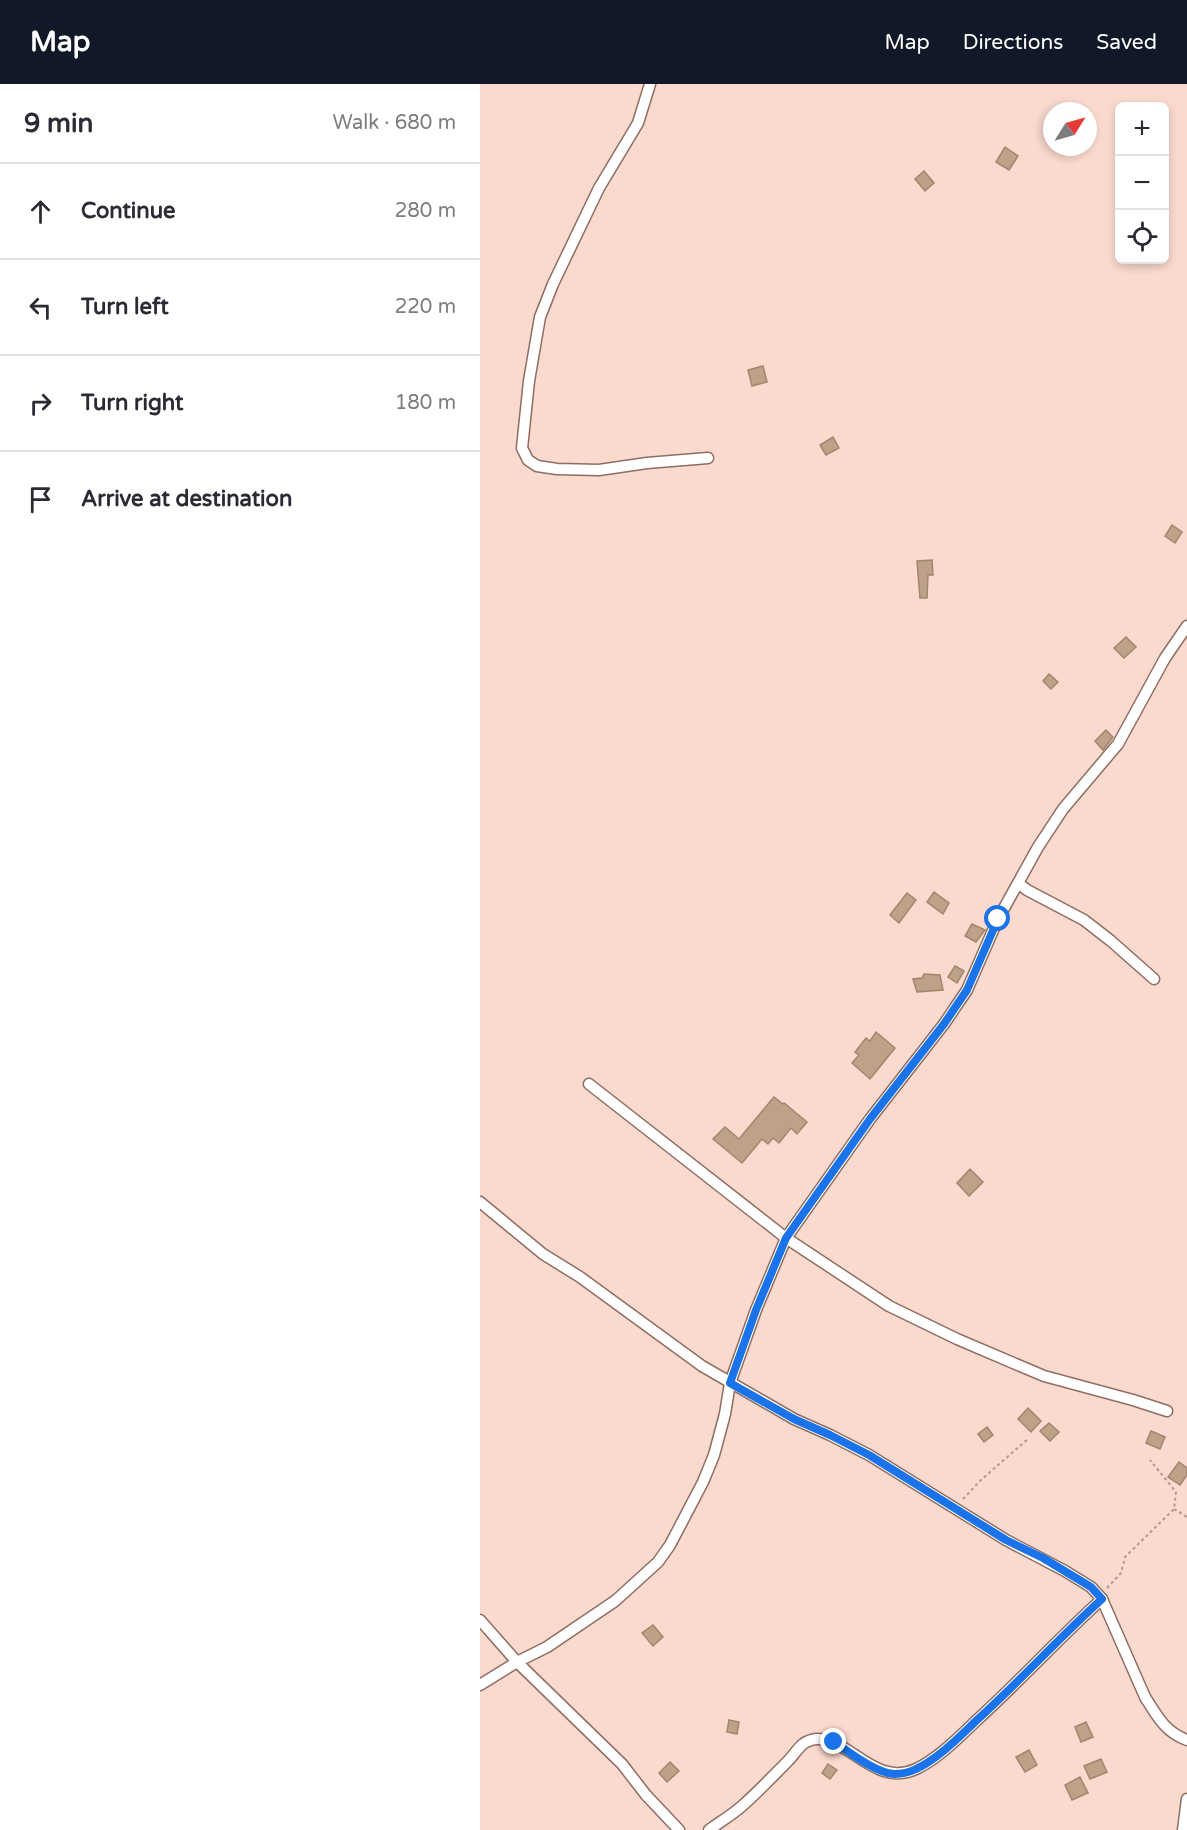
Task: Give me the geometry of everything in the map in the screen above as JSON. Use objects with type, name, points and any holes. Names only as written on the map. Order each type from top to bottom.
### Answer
[{"type":"street","points":[[650,84],[638,123],[599,188],[552,284],[540,317],[522,448],[528,460],[537,466],[557,469],[599,470],[708,458]]},
{"type":"street","points":[[480,1685],[547,1647],[615,1601],[658,1562],[670,1545],[710,1464],[725,1414],[730,1383],[756,1310],[786,1238],[870,1119],[944,1024],[967,990],[998,919],[1051,826],[1118,744],[1165,658],[1187,626]]},
{"type":"street","points":[[1019,884],[1084,920],[1154,980]]},
{"type":"street","points":[[589,1084],[786,1238],[889,1306],[957,1340],[1044,1376],[1167,1411]]},
{"type":"street","points":[[480,1202],[543,1254],[580,1277],[702,1366],[794,1419],[869,1455],[1006,1540],[1043,1558],[1091,1587],[1102,1599],[1145,1697],[1162,1724],[1174,1736],[1187,1740]]},
{"type":"street","points":[[709,1830],[741,1807],[778,1772],[804,1743],[814,1739],[834,1742],[861,1760],[892,1774],[916,1769],[959,1737],[1102,1599]]},
{"type":"street","points":[[480,1620],[517,1662],[622,1764],[646,1795],[679,1830]]},
{"type":"street","points":[[1183,1830],[1187,1799]]},
{"type":"path","points":[[955,1507],[981,1480],[1029,1438]]},
{"type":"path","points":[[1102,1599],[1109,1585],[1121,1573],[1125,1557],[1174,1509],[1176,1492],[1150,1460]]},
{"type":"path","points":[[1174,1509],[1187,1517]]},
{"type":"building","points":[[1005,147],[1018,156],[1009,170],[996,162]]},
{"type":"building","points":[[924,171],[934,183],[925,191],[915,179]]},
{"type":"building","points":[[763,366],[767,382],[752,386],[748,370]]},
{"type":"building","points":[[833,437],[839,448],[826,455],[820,445]]},
{"type":"building","points":[[1172,525],[1182,532],[1175,543],[1165,536]]},
{"type":"building","points":[[932,560],[933,575],[928,575],[927,598],[920,598],[917,561]]},
{"type":"building","points":[[1126,637],[1136,647],[1124,658],[1114,648]]},
{"type":"building","points":[[1049,674],[1058,682],[1051,689],[1043,681]]},
{"type":"building","points":[[1106,730],[1113,737],[1103,750],[1095,741]]},
{"type":"building","points":[[934,892],[949,903],[943,914],[927,902]]},
{"type":"building","points":[[907,893],[916,900],[899,923],[890,915]]},
{"type":"building","points":[[972,924],[985,930],[976,942],[965,936]]},
{"type":"building","points":[[955,966],[964,971],[957,983],[948,977]]},
{"type":"building","points":[[924,974],[940,975],[943,990],[917,992],[913,979],[922,978]]},
{"type":"building","points":[[876,1032],[895,1048],[870,1079],[852,1063],[859,1055],[855,1052],[866,1038],[870,1041]]},
{"type":"building","points":[[774,1097],[807,1122],[797,1134],[791,1128],[779,1143],[773,1138],[768,1144],[762,1139],[742,1163],[713,1139],[725,1127],[739,1139]]},
{"type":"building","points":[[970,1169],[983,1182],[969,1196],[957,1183]]},
{"type":"building","points":[[1028,1408],[1041,1421],[1031,1432],[1018,1419]]},
{"type":"building","points":[[1049,1423],[1059,1432],[1050,1441],[1040,1431]]},
{"type":"building","points":[[987,1427],[993,1435],[984,1442],[978,1434]]},
{"type":"building","points":[[1151,1431],[1165,1437],[1160,1449],[1146,1443]]},
{"type":"building","points":[[1179,1462],[1187,1468],[1187,1475],[1180,1485],[1168,1477]]},
{"type":"building","points":[[653,1625],[663,1637],[653,1646],[642,1633]]},
{"type":"building","points":[[729,1720],[739,1722],[737,1734],[727,1732]]},
{"type":"building","points":[[1086,1722],[1093,1737],[1081,1742],[1075,1727]]},
{"type":"building","points":[[1029,1750],[1037,1765],[1025,1772],[1016,1757]]},
{"type":"building","points":[[1101,1759],[1107,1772],[1090,1779],[1084,1766]]},
{"type":"building","points":[[670,1762],[679,1771],[667,1782],[659,1773]]},
{"type":"building","points":[[828,1764],[837,1770],[830,1779],[822,1773]]},
{"type":"building","points":[[1080,1777],[1088,1793],[1072,1800],[1065,1785]]},
{"type":"route","points":[[834,1742],[861,1760],[892,1774],[916,1769],[959,1737],[1102,1599],[1091,1587],[1043,1558],[1006,1540],[869,1455],[794,1419],[730,1383],[756,1310],[786,1238],[870,1119],[944,1024],[967,990],[998,919]]}]
